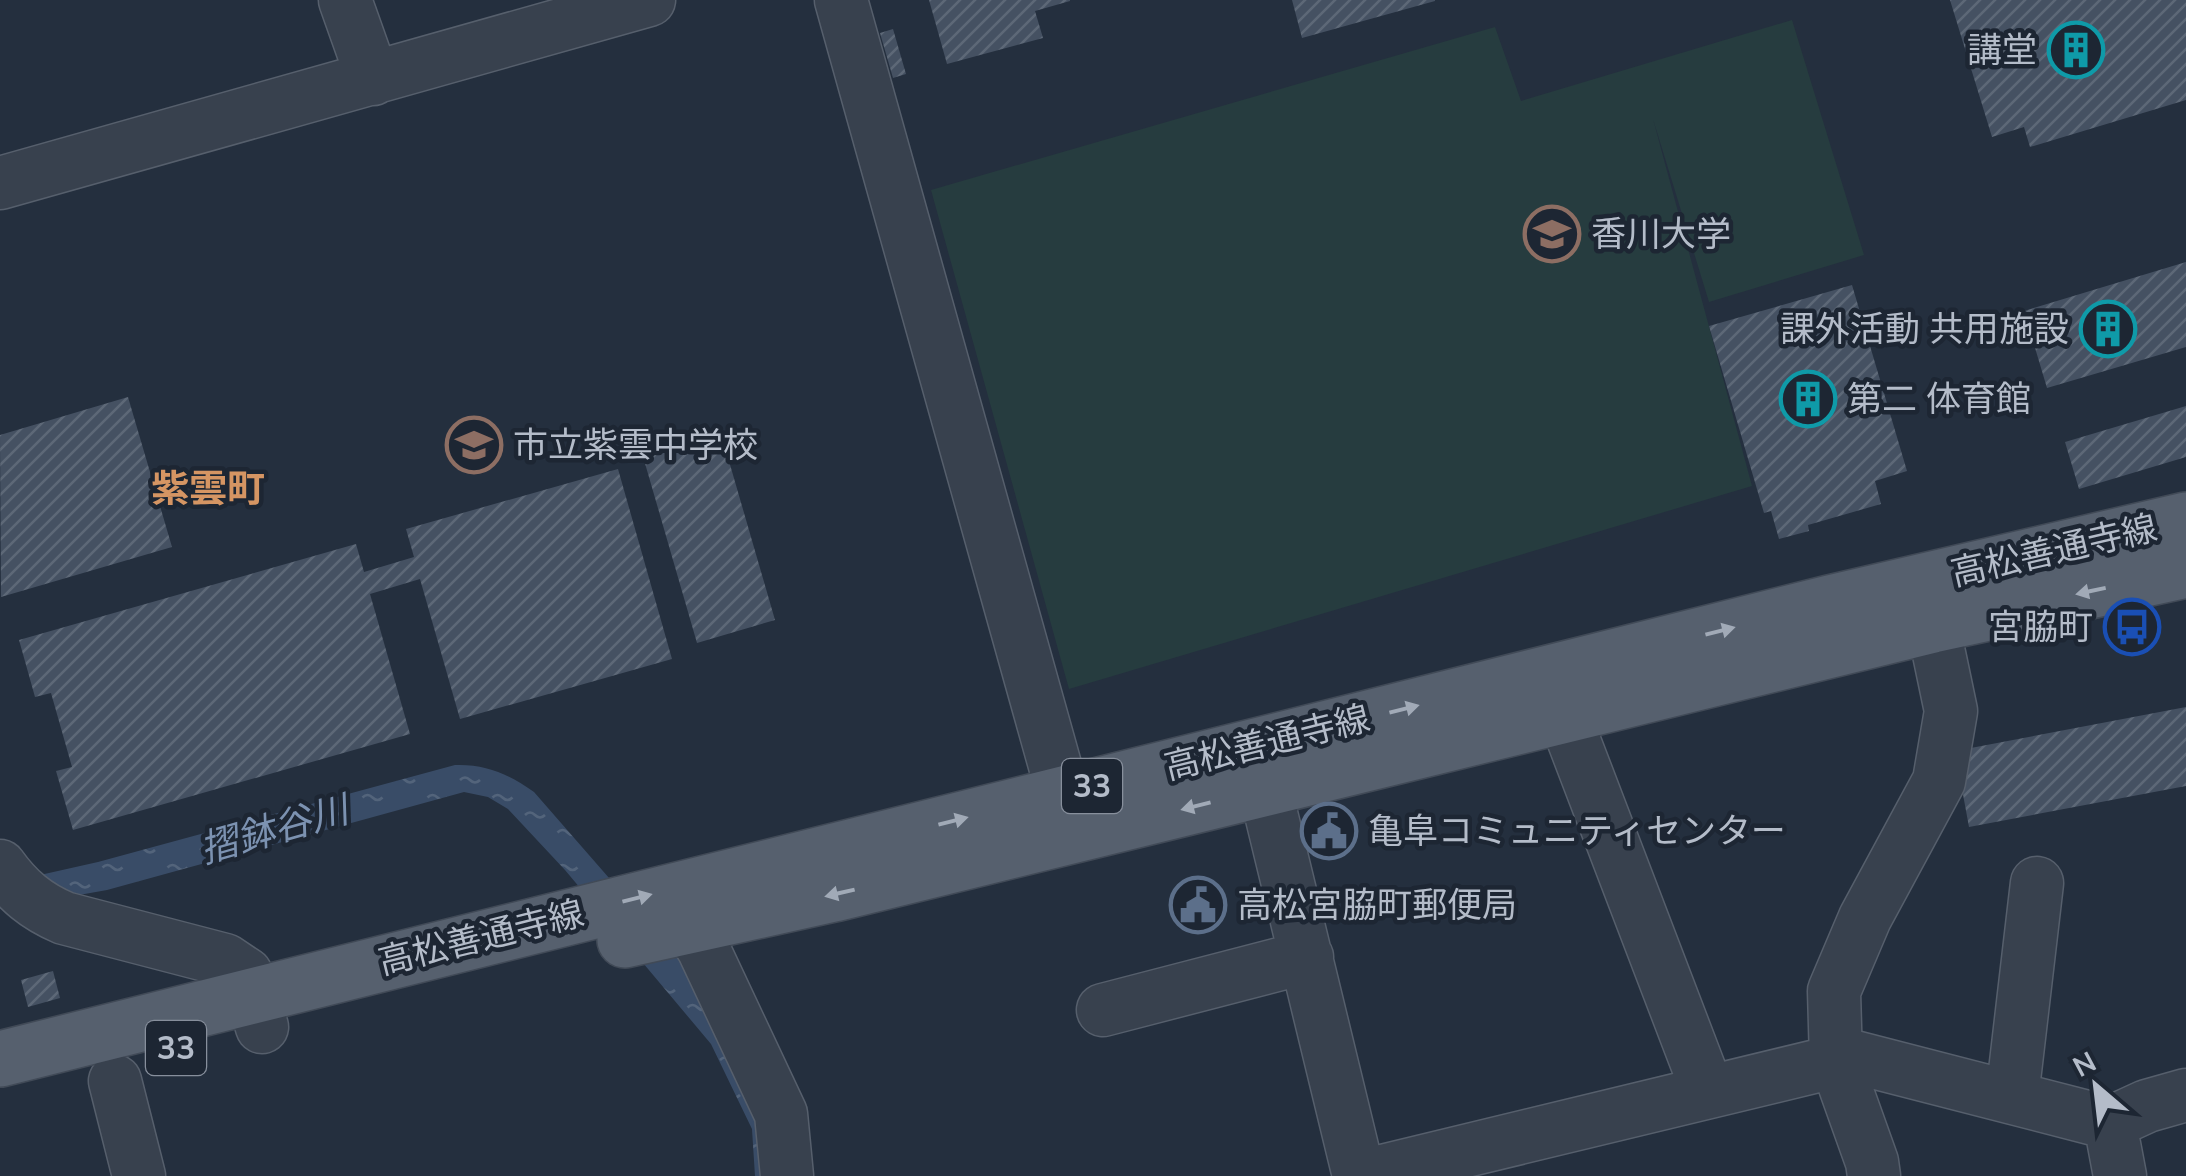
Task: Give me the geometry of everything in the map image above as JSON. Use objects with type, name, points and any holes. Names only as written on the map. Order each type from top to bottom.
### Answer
[{"type":"main road","name":"高松善通寺線","points":[[0,1092],[257,1012],[1063,794],[1849,598],[2186,520]]},
{"type":"main road","name":"高松善通寺線","points":[[0,1059],[257,1012],[834,894],[1933,625],[2186,570]]},
{"type":"street","points":[[345,0],[372,79]]},
{"type":"street","points":[[0,182],[649,0]]},
{"type":"street","points":[[842,0],[1063,794]]},
{"type":"street","points":[[1874,1176],[1836,1061],[1834,992],[1865,918],[1940,782],[1951,711],[1933,625]]},
{"type":"street","points":[[1564,715],[1708,1092]]},
{"type":"street","points":[[1265,789],[1360,1176],[1854,1057],[2110,1123],[2147,1106],[2186,1095]]},
{"type":"street","points":[[0,866],[38,907],[64,918],[225,960],[246,974],[257,1012]]},
{"type":"street","points":[[2012,1098],[2037,883]]},
{"type":"street","points":[[688,925],[703,948],[782,1114],[787,1176]]},
{"type":"street","points":[[1103,1010],[1306,956]]},
{"type":"street","points":[[115,1081],[139,1176]]},
{"type":"street","points":[[2110,1123],[2120,1176]]},
{"type":"green space","points":[[1792,20],[1864,255],[1709,302],[1653,119],[1752,486],[1069,689],[931,190],[1495,27],[1521,101]]},
{"type":"water","name":"摺鉢谷川","points":[[455,765],[496,771],[534,792],[698,980],[768,1121],[773,1176],[755,1176],[752,1129],[711,1044],[565,870],[508,809],[488,797],[464,792],[107,890],[0,909],[0,884],[98,862]]},
{"type":"building","points":[[929,0],[1070,1],[1035,11],[1043,38],[947,64]]},
{"type":"building","points":[[1292,0],[1435,0],[1435,1],[1302,38]]},
{"type":"building","name":"講堂","points":[[1950,0],[2186,0],[2186,100],[2030,147],[2024,127],[1992,137]]},
{"type":"building","points":[[893,29],[906,74],[893,78],[880,33]]},
{"type":"building","name":"課外活動 共用施設","points":[[2186,262],[2186,347],[2047,388],[2024,311]]},
{"type":"building","name":"第二 体育館","points":[[1852,285],[1907,471],[1875,481],[1881,504],[1808,525],[1809,531],[1779,539],[1771,511],[1764,513],[1709,326]]},
{"type":"building","points":[[128,397],[172,547],[1,597],[0,435]]},
{"type":"building","points":[[2186,406],[2186,457],[2079,489],[2065,442]]},
{"type":"building","points":[[720,430],[775,620],[697,643],[642,453]]},
{"type":"building","points":[[618,469],[672,659],[460,719],[420,579],[370,594],[410,734],[73,830],[56,771],[72,767],[51,693],[35,697],[19,640],[356,544],[364,572],[414,557],[406,529]]},
{"type":"building","points":[[2186,707],[2186,786],[1969,827],[1955,751]]},
{"type":"building","points":[[53,971],[60,998],[28,1007],[21,980]]},
{"type":"place","name":"講堂","points":[[2076,50]]},
{"type":"place","name":"香川大学","points":[[1552,234]]},
{"type":"place","name":"課外活動 共用施設","points":[[2108,329]]},
{"type":"place","name":"第二 体育館","points":[[1808,399]]},
{"type":"place","name":"市立紫雲中学校","points":[[474,445]]},
{"type":"place","name":"宮脇町","points":[[2132,627]]},
{"type":"place","name":"亀阜コミュニティセンター","points":[[1329,831]]},
{"type":"place","name":"高松宮脇町郵便局","points":[[1198,905]]},
{"type":"district","name":"紫雲町","points":[[208,489]]}]
